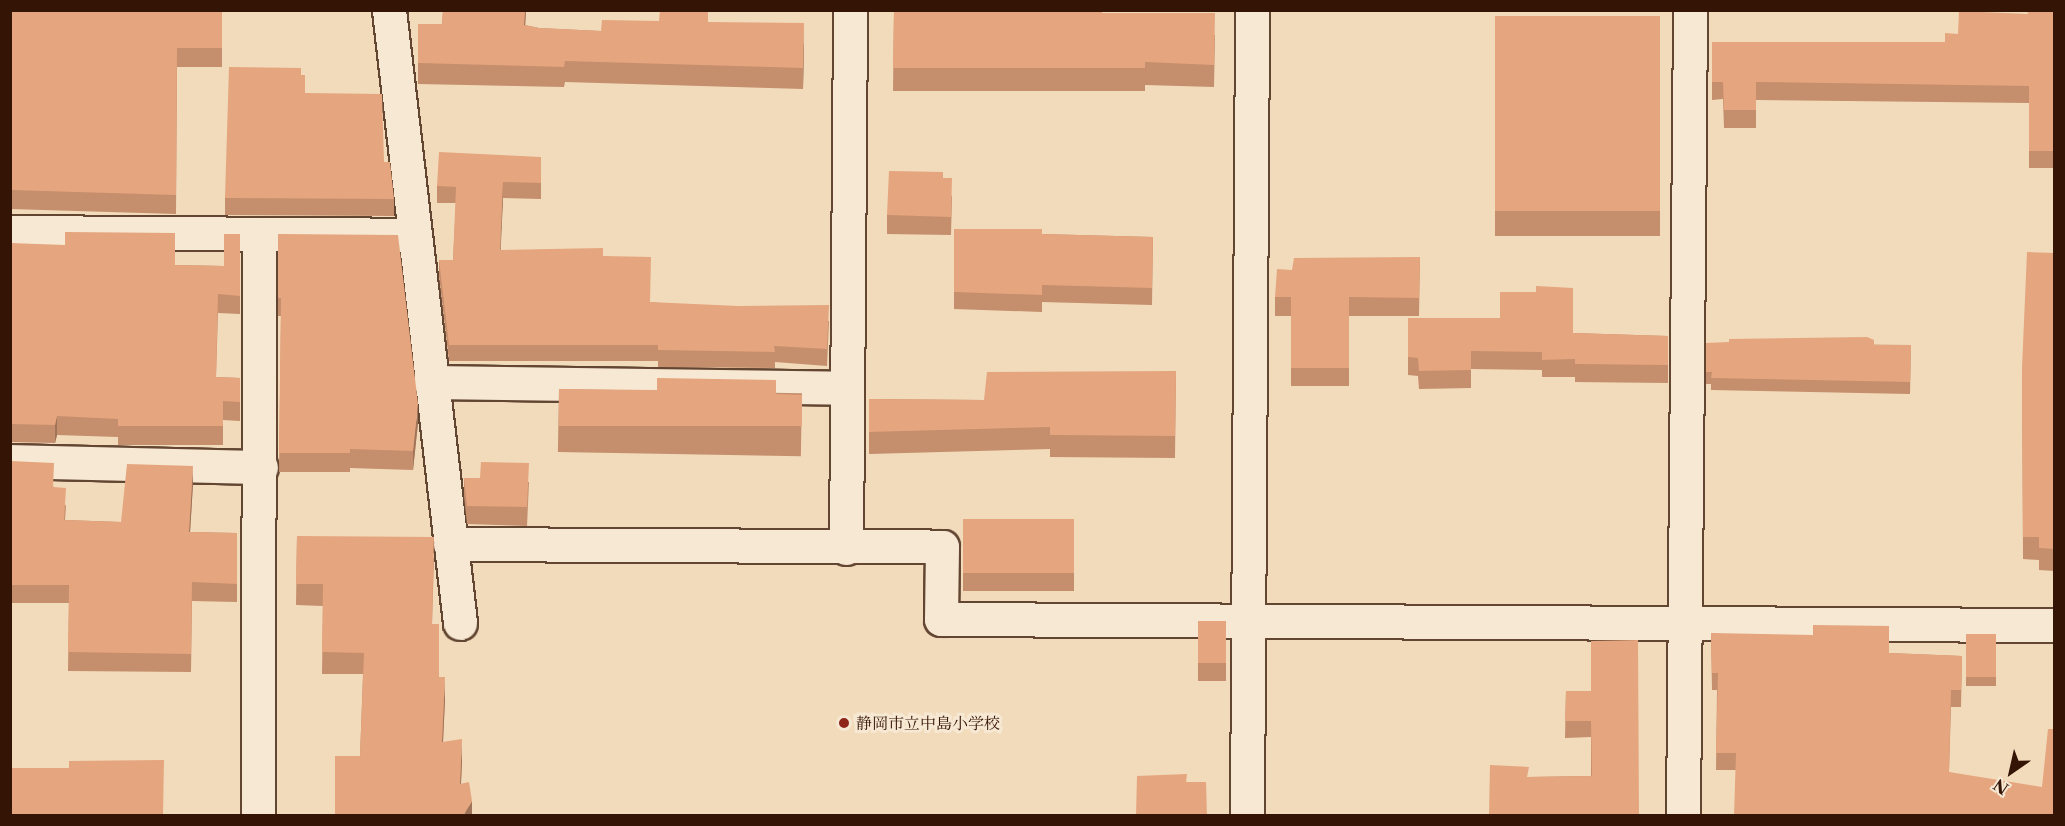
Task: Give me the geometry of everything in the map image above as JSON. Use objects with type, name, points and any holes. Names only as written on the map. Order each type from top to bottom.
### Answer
[{"type":"street","points":[[389,10],[430,382],[460,623]]},
{"type":"street","points":[[846,548],[850,10]]},
{"type":"street","points":[[1247,816],[1252,10]]},
{"type":"street","points":[[1683,816],[1690,10]]},
{"type":"street","points":[[10,232],[413,235]]},
{"type":"street","points":[[258,816],[261,467],[259,234]]},
{"type":"street","points":[[430,382],[847,388]]},
{"type":"street","points":[[10,460],[261,467]]},
{"type":"street","points":[[450,543],[942,547],[941,619],[1248,618],[2055,625]]},
{"type":"building","points":[[10,10],[222,10],[222,48],[177,48],[176,195],[10,190]]},
{"type":"building","points":[[443,10],[525,10],[524,25],[539,28],[601,31],[602,20],[659,21],[660,10],[708,10],[708,22],[804,23],[803,68],[565,61],[564,67],[418,63],[418,24],[442,24]]},
{"type":"building","points":[[894,10],[1102,10],[1102,13],[1215,13],[1214,65],[1145,62],[1145,68],[893,68]]},
{"type":"building","points":[[2027,10],[2055,10],[2055,151],[2029,151],[2029,86],[1756,82],[1756,110],[1724,110],[1723,82],[1712,82],[1712,42],[1945,42],[1945,33],[1958,34],[1959,11],[2028,14]]},
{"type":"building","points":[[1495,16],[1660,16],[1660,211],[1495,211]]},
{"type":"building","points":[[229,67],[301,68],[301,75],[305,75],[305,93],[382,94],[384,162],[390,162],[394,199],[225,198]]},
{"type":"building","points":[[439,152],[541,157],[541,183],[503,182],[500,250],[603,248],[603,256],[651,257],[650,302],[738,306],[829,305],[827,349],[774,346],[775,352],[658,350],[658,345],[449,345],[439,260],[453,260],[456,187],[437,186]]},
{"type":"building","points":[[889,171],[943,172],[943,178],[952,178],[951,217],[887,215]]},
{"type":"building","points":[[954,229],[1042,229],[1042,234],[1153,237],[1152,288],[1042,285],[1042,295],[954,292]]},
{"type":"building","points":[[65,232],[175,233],[175,265],[224,266],[224,234],[240,234],[240,296],[218,294],[216,377],[240,378],[240,402],[223,401],[223,426],[118,426],[118,419],[57,416],[55,425],[10,424],[10,243],[65,245]]},
{"type":"building","points":[[278,234],[398,235],[418,404],[413,451],[350,449],[350,453],[279,453],[281,298],[278,298]]},
{"type":"building","points":[[2027,252],[2055,253],[2055,549],[2039,548],[2039,537],[2023,537],[2022,368]]},
{"type":"building","points":[[1420,257],[1419,298],[1349,297],[1349,368],[1291,368],[1291,297],[1275,297],[1277,269],[1292,270],[1294,258]]},
{"type":"building","points":[[1536,286],[1573,288],[1573,333],[1668,336],[1668,365],[1575,364],[1575,359],[1542,360],[1542,352],[1471,351],[1471,370],[1419,371],[1418,358],[1408,357],[1408,318],[1500,318],[1500,292],[1536,292]]},
{"type":"building","points":[[1867,337],[1874,340],[1874,345],[1911,345],[1910,382],[1711,378],[1712,372],[1706,372],[1706,343],[1729,342],[1729,339]]},
{"type":"building","points":[[1176,371],[1175,436],[1050,435],[1050,427],[869,432],[869,399],[984,400],[987,372]]},
{"type":"building","points":[[657,378],[776,380],[776,394],[802,395],[802,426],[559,426],[559,389],[657,390]]},
{"type":"building","points":[[10,461],[54,463],[53,487],[66,488],[64,520],[121,522],[127,464],[193,466],[189,532],[237,533],[237,584],[192,582],[191,654],[68,652],[69,585],[10,585]]},
{"type":"building","points":[[481,462],[529,463],[527,507],[467,506],[464,478],[480,478]]},
{"type":"building","points":[[963,519],[1074,519],[1074,573],[963,573]]},
{"type":"building","points":[[297,536],[434,537],[432,624],[439,624],[439,677],[445,677],[442,742],[462,739],[460,784],[469,782],[472,801],[463,816],[335,816],[335,756],[360,756],[364,653],[322,652],[323,584],[296,584]]},
{"type":"building","points":[[1198,621],[1226,621],[1226,663],[1198,663]]},
{"type":"building","points":[[1813,625],[1889,626],[1889,653],[1962,656],[1961,690],[1951,690],[1949,772],[2042,787],[2048,729],[2055,729],[2055,816],[1734,816],[1736,753],[1716,753],[1718,673],[1712,673],[1711,633],[1813,635]]},
{"type":"building","points":[[1966,634],[1996,634],[1996,677],[1966,677]]},
{"type":"building","points":[[1638,640],[1639,816],[1489,816],[1490,765],[1529,767],[1527,777],[1592,776],[1591,721],[1565,721],[1566,691],[1591,691],[1591,641]]},
{"type":"building","points":[[164,760],[163,816],[10,816],[10,768],[69,768],[69,761]]},
{"type":"building","points":[[1187,774],[1186,782],[1206,782],[1207,816],[1136,816],[1137,776]]},
{"type":"place","name":"静岡市立中島小学校","points":[[844,723]]}]
